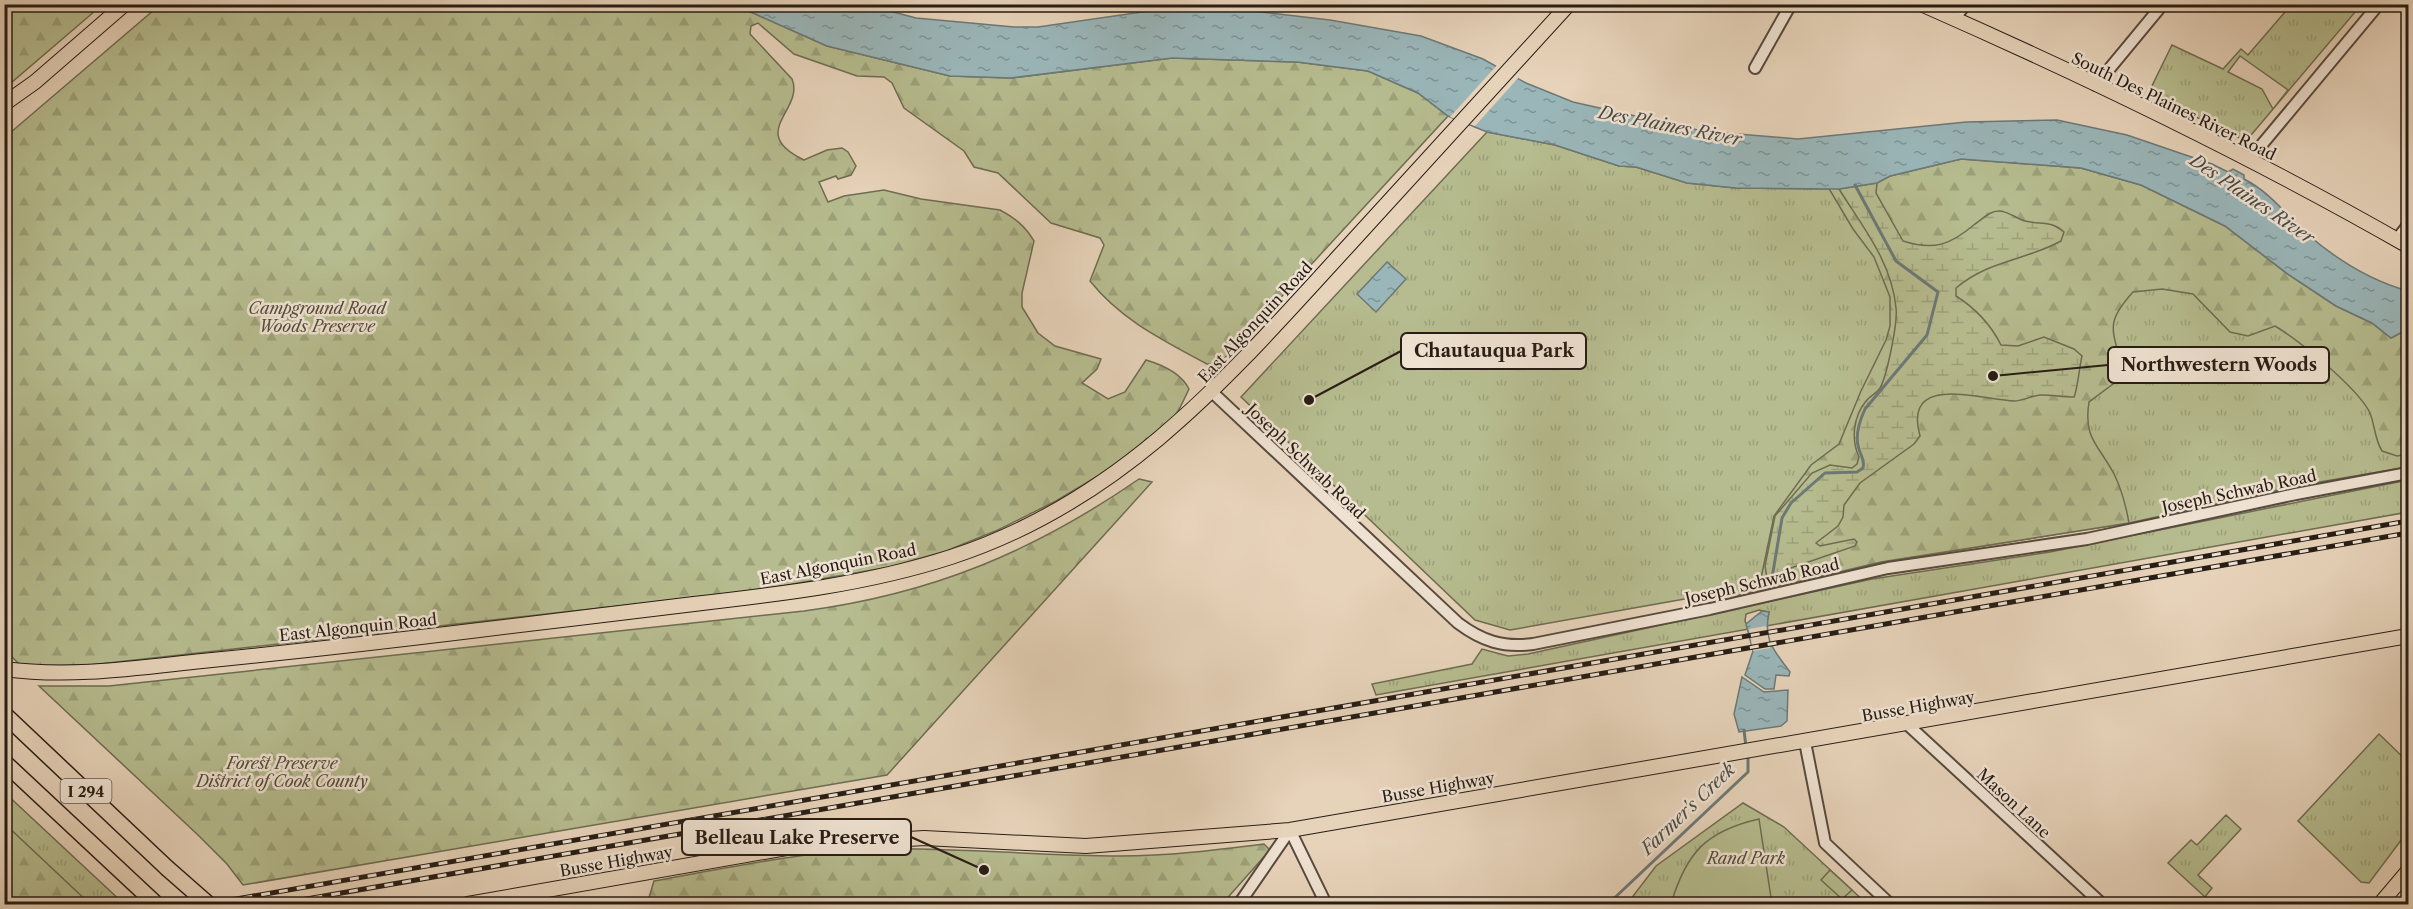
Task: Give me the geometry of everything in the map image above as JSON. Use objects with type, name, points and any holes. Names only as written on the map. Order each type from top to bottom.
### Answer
[{"type":"highway","name":"I 294","points":[[4,714],[166,868],[208,904]]},
{"type":"highway","name":"I 294","points":[[4,762],[156,904]]},
{"type":"main road","points":[[4,114],[35,82],[125,4]]},
{"type":"main road","name":"East Algonquin Road","points":[[4,669],[41,674],[101,672],[371,644],[801,591],[893,573],[981,545],[1060,507],[1144,452],[1212,392],[1569,4]]},
{"type":"main road","name":"South Des Plaines River Road","points":[[1921,4],[2096,85],[2249,160],[2403,242]]},
{"type":"main road","points":[[4,104],[35,82]]},
{"type":"main road","name":"Busse Highway","points":[[468,904],[798,846],[841,842],[924,838],[1086,846],[1290,830],[2409,636]]},
{"type":"main road","points":[[2380,904],[2409,871]]},
{"type":"street","points":[[991,4],[997,4]]},
{"type":"street","points":[[1755,68],[1791,4]]},
{"type":"street","points":[[1954,19],[1966,4]]},
{"type":"street","points":[[2096,85],[2163,4]]},
{"type":"street","points":[[2249,160],[2379,4]]},
{"type":"street","points":[[2403,242],[2409,225]]},
{"type":"street","name":"Joseph Schwab Road","points":[[1212,392],[1458,623],[1483,640],[1500,645],[1533,644],[1710,609],[1888,568],[2086,539],[2308,491],[2409,473]]},
{"type":"street","name":"Mason Lane","points":[[1907,724],[2102,904]]},
{"type":"street","points":[[1805,742],[1825,843],[1890,904]]},
{"type":"street","points":[[1239,904],[1290,830],[1326,904]]},
{"type":"green space","points":[[5,4],[102,4],[102,5],[5,88]]},
{"type":"green space","name":"Campground Road Woods Preserve","points":[[161,4],[735,5],[827,46],[950,76],[1011,78],[1172,58],[1297,62],[1368,71],[1418,93],[1448,116],[1226,357],[1215,364],[1207,364],[1129,318],[1102,295],[1090,281],[1104,245],[1100,238],[1051,223],[998,173],[974,167],[964,151],[904,108],[892,83],[884,77],[857,76],[794,54],[758,23],[751,26],[750,34],[792,79],[794,90],[778,130],[779,140],[787,150],[804,160],[827,150],[842,148],[848,152],[856,166],[851,175],[838,179],[836,176],[819,182],[828,202],[844,196],[884,190],[921,199],[1000,210],[1015,219],[1034,241],[1022,293],[1022,307],[1038,333],[1055,346],[1101,359],[1097,369],[1082,383],[1108,399],[1125,392],[1146,360],[1171,370],[1186,383],[1189,389],[1176,416],[1113,467],[1056,501],[998,530],[946,551],[889,567],[753,591],[90,665],[21,666],[5,650],[4,138]]},
{"type":"green space","points":[[2291,5],[2361,5],[2246,141],[2148,94],[2172,45],[2223,69],[2241,49],[2248,55]],"holes":[[[2240,56],[2288,90],[2273,109],[2262,89],[2228,72]]]},
{"type":"green space","points":[[1487,132],[1555,145],[1619,166],[1636,167],[1687,183],[1736,188],[1839,189],[1877,183],[1890,176],[1927,166],[2259,253],[2336,306],[2372,323],[2391,338],[2404,331],[2408,333],[2408,467],[2302,485],[2129,523],[1881,562],[1731,597],[1731,587],[1724,592],[1510,630],[1475,620],[1241,397]]},
{"type":"green space","points":[[1961,159],[2081,168],[2141,185],[2225,226],[2289,275],[2336,306],[2372,323],[2391,338],[2404,331],[2408,333],[2408,454],[2397,456],[2382,451],[2369,411],[2352,389],[2298,342],[2275,326],[2248,336],[2230,332],[2193,294],[2162,289],[2133,292],[2114,320],[2114,335],[2122,368],[2113,384],[2089,402],[2088,415],[2090,433],[2117,480],[2129,523],[1881,562],[1763,590],[1760,583],[1774,516],[1811,465],[1839,444],[1886,340],[1890,326],[1890,297],[1874,257],[1853,229],[1828,187],[1839,189],[1877,183],[1890,176]]},
{"type":"green space","points":[[1877,183],[1876,193],[1903,241],[1914,244],[1933,246],[1949,241],[1995,211],[2006,212],[2025,221],[2050,224],[2064,232],[2061,241],[1995,266],[1969,279],[1956,288],[1956,296],[1982,318],[2001,345],[2018,346],[2044,337],[2074,349],[2082,356],[2075,394],[2074,397],[2038,395],[2014,401],[1948,394],[1933,397],[1923,403],[1918,416],[1920,436],[1914,444],[1860,483],[1844,505],[1843,517],[1838,526],[1816,543],[1820,546],[1854,539],[1857,542],[1855,546],[1788,569],[1773,585],[1768,584],[1765,566],[1775,516],[1812,473],[1830,465],[1852,468],[1857,464],[1859,457],[1854,436],[1858,414],[1866,401],[1880,388],[1886,372],[1896,315],[1889,275],[1875,245],[1839,189]]},
{"type":"green space","name":"Forest Preserve District of Cook County","points":[[1139,479],[1152,482],[887,775],[243,885],[227,864],[198,835],[39,686],[109,686],[804,611],[851,603],[938,581],[980,566],[1060,528]]},
{"type":"green space","points":[[2408,480],[2408,512],[1766,626],[1769,612],[1759,610],[1746,614],[1745,621],[1749,629],[1376,695],[1372,684],[1472,664],[1482,649],[1508,656],[1528,654],[1872,579],[2050,552]]},
{"type":"green space","points":[[2379,734],[2408,762],[2408,831],[2369,883],[2361,882],[2298,821]]},
{"type":"green space","points":[[4,792],[124,904],[5,904]]},
{"type":"green space","name":"Rand Park","points":[[1743,803],[1784,827],[1867,904],[1627,904],[1656,866]]},
{"type":"green space","points":[[2226,815],[2241,829],[2198,875],[2212,888],[2205,897],[2168,863],[2191,840],[2197,845]]},
{"type":"green space","points":[[1759,819],[1772,904],[1671,904],[1684,871],[1691,858],[1701,847],[1725,830]]},
{"type":"green space","points":[[5,824],[90,904],[5,904]]},
{"type":"green space","points":[[1264,844],[1270,850],[1222,904],[647,904],[654,881],[819,853],[874,849],[936,849],[1138,856]]},
{"type":"green space","points":[[1830,870],[1852,890],[1842,899],[1821,880]]},
{"type":"water","name":"Des Plaines River","points":[[735,5],[867,5],[916,18],[1014,27],[1038,27],[1149,11],[1218,7],[1330,20],[1421,36],[1483,59],[1526,83],[1573,102],[1702,131],[1798,139],[1966,122],[2057,120],[2127,135],[2212,164],[2228,172],[2233,169],[2244,175],[2244,179],[2270,197],[2307,234],[2330,252],[2368,275],[2408,291],[2408,333],[2404,331],[2391,338],[2372,323],[2336,306],[2289,275],[2225,226],[2141,185],[2081,168],[1961,159],[1890,176],[1877,183],[1839,189],[1736,188],[1687,183],[1636,167],[1619,166],[1555,145],[1487,132],[1448,116],[1418,93],[1368,71],[1297,62],[1172,58],[1011,78],[950,76],[827,46]]},
{"type":"water","points":[[1387,262],[1406,279],[1376,312],[1357,294]]},
{"type":"water","points":[[1762,611],[1769,612],[1768,631],[1771,645],[1790,672],[1789,676],[1776,675],[1774,689],[1765,689],[1745,675],[1753,651],[1746,624]]},
{"type":"water","points":[[1742,677],[1764,692],[1788,690],[1787,721],[1781,726],[1739,732],[1734,714]]},
{"type":"pier","points":[[1498,64],[1520,76],[1475,126],[1450,117]]},
{"type":"pier","points":[[1766,626],[1770,648],[1753,651],[1749,629]]},
{"type":"waterway","name":"Farmer's Creek","points":[[1771,584],[1782,518],[1791,503],[1825,473],[1857,472],[1863,468],[1857,439],[1863,413],[1927,335],[1938,292],[1896,261],[1855,185]]},
{"type":"waterway","name":"Farmer's Creek","points":[[1744,730],[1746,747]]},
{"type":"waterway","name":"Farmer's Creek","points":[[1608,904],[1748,772],[1748,754]]},
{"type":"railway","points":[[208,904],[2408,521]]},
{"type":"railway","points":[[278,904],[2408,533]]},
{"type":"place","name":"Northwestern Woods","points":[[1993,376]]},
{"type":"place","name":"Chautauqua Park","points":[[1309,400]]},
{"type":"place","name":"Belleau Lake Preserve","points":[[984,870]]}]
